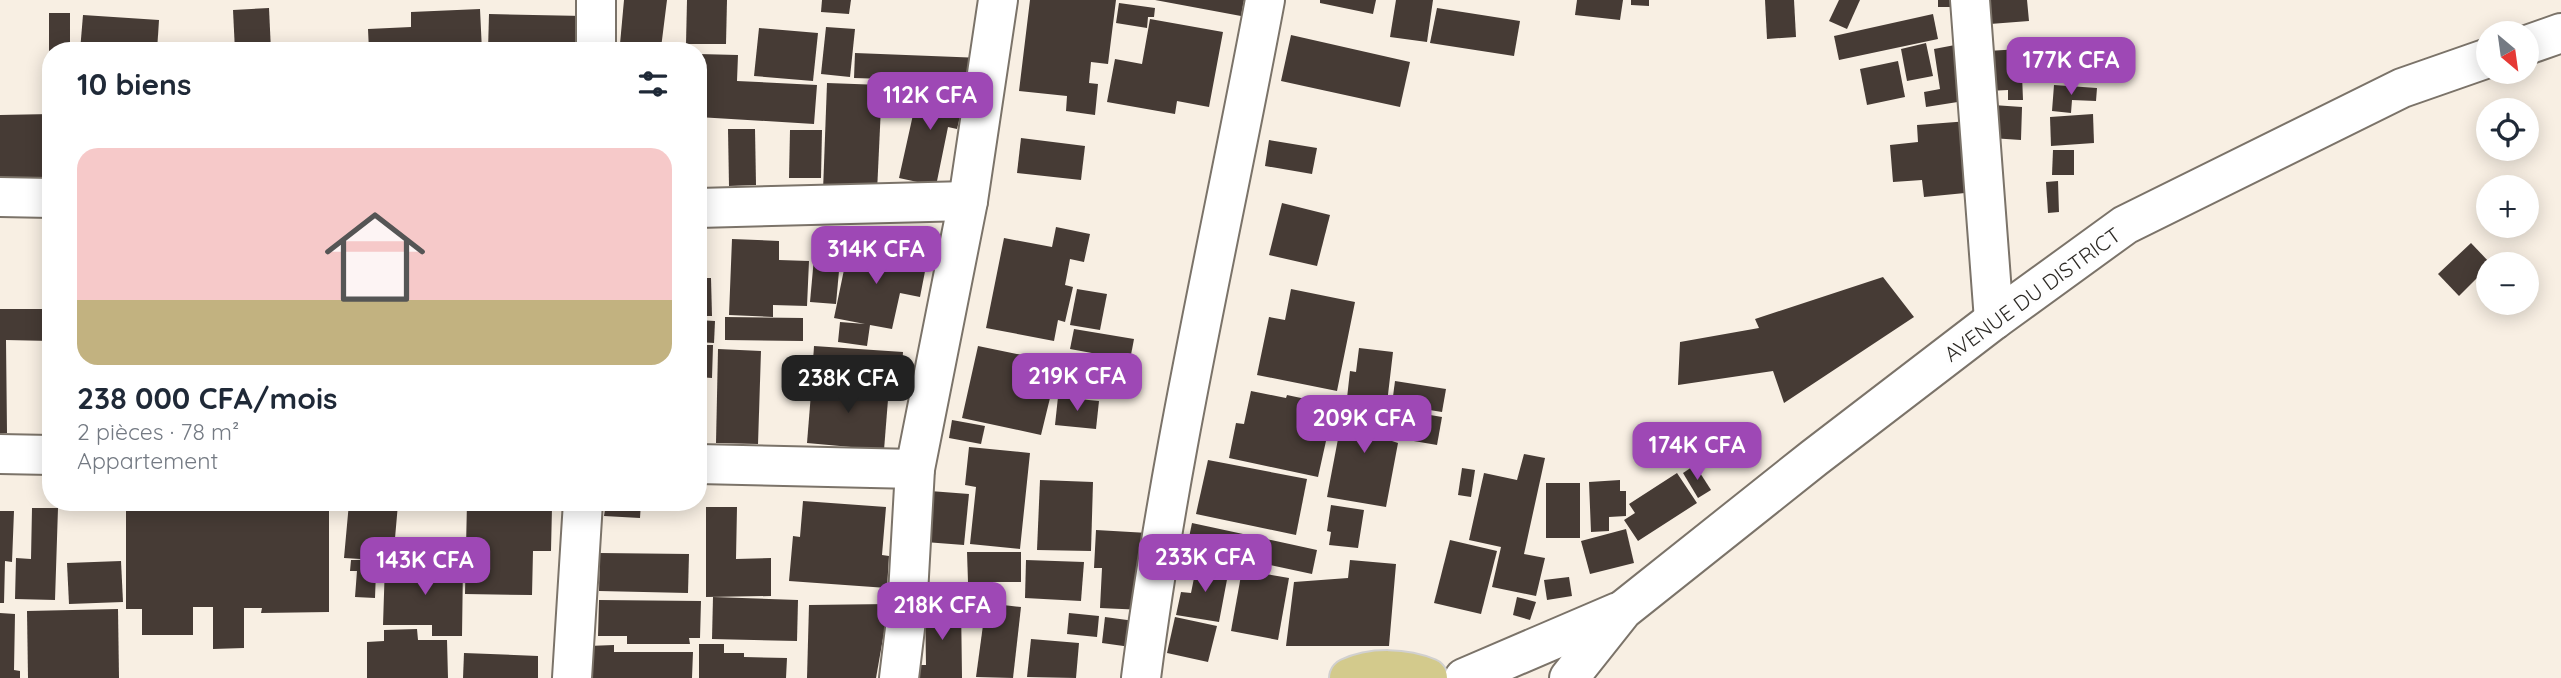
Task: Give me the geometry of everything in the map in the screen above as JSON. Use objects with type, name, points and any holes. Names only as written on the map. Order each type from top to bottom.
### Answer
[{"type":"main road","points":[[1349,678],[1385,670],[1417,673],[1428,678]]},
{"type":"street","points":[[596,0],[596,42]]},
{"type":"street","points":[[899,678],[907,612],[915,470],[968,201],[998,0]]},
{"type":"street","points":[[1141,678],[1189,380],[1265,0]]},
{"type":"street","points":[[1970,0],[1994,320]]},
{"type":"street","points":[[2539,41],[2561,33]]},
{"type":"street","name":"AVENUE DU DISTRICT","points":[[1569,678],[1623,610],[1814,458],[1994,320],[2125,225],[2402,89],[2476,62]]},
{"type":"street","points":[[0,197],[42,198]]},
{"type":"street","points":[[707,208],[968,201]]},
{"type":"street","points":[[0,454],[42,455]]},
{"type":"street","points":[[707,464],[915,470]]},
{"type":"street","points":[[572,678],[582,511]]},
{"type":"street","name":"AVENUE DU DISTRICT","points":[[1464,678],[1623,610]]},
{"type":"building","points":[[624,0],[667,0],[662,42],[620,42]]},
{"type":"building","points":[[687,0],[727,0],[726,44],[686,42]]},
{"type":"building","points":[[822,0],[851,0],[849,14],[821,12]]},
{"type":"building","points":[[1030,0],[1116,0],[1108,64],[1091,62],[1089,83],[1098,84],[1095,115],[1066,111],[1067,96],[1019,91]]},
{"type":"building","points":[[1155,0],[1244,0],[1241,16]]},
{"type":"building","points":[[1320,0],[1376,0],[1373,14],[1320,3]]},
{"type":"building","points":[[1396,0],[1433,0],[1427,42],[1390,37]]},
{"type":"building","points":[[1577,0],[1623,0],[1620,20],[1575,15]]},
{"type":"building","points":[[1631,0],[1649,0],[1649,6],[1631,5]]},
{"type":"building","points":[[1765,0],[1794,0],[1796,37],[1767,39]]},
{"type":"building","points":[[1839,0],[1860,0],[1847,29],[1829,21]]},
{"type":"building","points":[[1938,0],[1954,0],[1954,7],[1938,7]]},
{"type":"building","points":[[1988,0],[2027,0],[2029,21],[1990,24]]},
{"type":"building","points":[[1119,3],[1155,8],[1154,17],[1148,17],[1147,28],[1116,23]]},
{"type":"building","points":[[269,8],[271,42],[235,42],[233,10]]},
{"type":"building","points":[[1437,8],[1520,21],[1514,56],[1430,43]]},
{"type":"building","points":[[480,9],[482,42],[369,42],[368,29],[411,27],[411,12]]},
{"type":"building","points":[[49,13],[70,13],[70,42],[49,42]]},
{"type":"building","points":[[489,14],[584,16],[583,42],[488,42]]},
{"type":"building","points":[[1933,14],[1938,39],[1839,60],[1834,36]]},
{"type":"building","points":[[83,15],[159,20],[158,42],[81,42]]},
{"type":"building","points":[[1150,19],[1223,32],[1209,107],[1177,101],[1175,114],[1107,102],[1115,59],[1142,64]]},
{"type":"building","points":[[826,27],[855,29],[850,77],[821,74]]},
{"type":"building","points":[[759,28],[818,33],[813,81],[754,76]]},
{"type":"building","points":[[1291,35],[1410,62],[1400,107],[1281,81]]},
{"type":"building","points":[[1926,43],[1933,76],[1907,81],[1901,49]]},
{"type":"building","points":[[1955,45],[1964,101],[1926,107],[1924,92],[1940,89],[1934,49]]},
{"type":"building","points":[[2021,49],[2023,100],[2008,100],[2008,90],[1987,91],[1987,51]]},
{"type":"building","points":[[855,53],[982,58],[982,82],[854,78]]},
{"type":"building","points":[[707,54],[738,55],[737,81],[817,85],[814,124],[707,118]]},
{"type":"building","points":[[1898,61],[1905,97],[1867,105],[1860,69]]},
{"type":"building","points":[[827,83],[882,85],[877,192],[823,191]]},
{"type":"building","points":[[920,83],[966,92],[957,129],[948,127],[936,186],[899,178]]},
{"type":"building","points":[[2054,85],[2097,88],[2096,101],[2072,100],[2071,113],[2052,111]]},
{"type":"building","points":[[1993,105],[2022,107],[2021,140],[1991,138]]},
{"type":"building","points":[[42,114],[42,179],[0,180],[0,115]]},
{"type":"building","points":[[2093,114],[2094,143],[2051,146],[2050,117]]},
{"type":"building","points":[[1969,121],[1971,153],[1962,154],[1965,193],[1924,197],[1922,180],[1893,182],[1890,145],[1918,142],[1917,125]]},
{"type":"building","points":[[728,129],[755,129],[756,185],[729,186]]},
{"type":"building","points":[[790,130],[822,130],[821,178],[789,178]]},
{"type":"building","points":[[1021,138],[1085,146],[1081,180],[1017,173]]},
{"type":"building","points":[[1269,140],[1317,148],[1312,174],[1265,166]]},
{"type":"building","points":[[2053,150],[2074,150],[2074,175],[2052,175]]},
{"type":"building","points":[[2058,181],[2059,212],[2048,213],[2046,182]]},
{"type":"building","points":[[1282,203],[1330,215],[1317,266],[1269,255]]},
{"type":"building","points":[[1056,227],[1090,234],[1084,262],[1070,259],[1065,285],[1073,287],[1065,322],[1058,320],[1054,341],[986,328],[1004,238],[1052,247]]},
{"type":"building","points":[[816,236],[842,238],[836,304],[810,302]]},
{"type":"building","points":[[851,236],[929,251],[920,297],[900,293],[892,329],[870,325],[867,346],[838,342],[840,322],[865,324],[834,318]]},
{"type":"building","points":[[732,239],[779,241],[779,260],[809,261],[807,306],[773,305],[773,317],[729,315]]},
{"type":"building","points":[[2471,243],[2480,252],[2476,252],[2476,279],[2459,296],[2438,274]]},
{"type":"building","points":[[1883,277],[1914,317],[1784,403],[1773,371],[1678,385],[1680,342],[1759,328],[1755,319]]},
{"type":"building","points":[[707,278],[711,278],[712,316],[707,316]]},
{"type":"building","points":[[1077,289],[1107,294],[1100,330],[1070,325]]},
{"type":"building","points":[[1291,289],[1355,302],[1337,391],[1257,375],[1269,317],[1285,320]]},
{"type":"building","points":[[0,309],[42,309],[42,341],[6,340],[7,433],[0,433]]},
{"type":"building","points":[[725,317],[803,318],[803,341],[725,340]]},
{"type":"building","points":[[707,321],[715,321],[714,343],[707,343]]},
{"type":"building","points":[[1074,329],[1134,339],[1130,360],[1070,349]]},
{"type":"building","points":[[707,345],[713,345],[712,378],[707,378]]},
{"type":"building","points":[[814,346],[903,352],[901,382],[812,376]]},
{"type":"building","points":[[978,346],[1032,357],[1024,393],[1050,398],[1041,435],[962,418]]},
{"type":"building","points":[[1359,348],[1393,352],[1387,403],[1347,398],[1350,371],[1356,372]]},
{"type":"building","points":[[718,349],[761,351],[758,444],[716,443]]},
{"type":"building","points":[[1066,354],[1108,361],[1104,381],[1062,373]]},
{"type":"building","points":[[812,381],[889,387],[884,450],[807,443]]},
{"type":"building","points":[[1395,381],[1446,389],[1442,412],[1392,404]]},
{"type":"building","points":[[1251,391],[1334,405],[1318,477],[1229,458],[1236,423],[1244,424]]},
{"type":"building","points":[[1058,397],[1099,401],[1096,429],[1055,425]]},
{"type":"building","points":[[1345,402],[1398,411],[1392,441],[1398,443],[1386,507],[1327,497]]},
{"type":"building","points":[[1407,411],[1442,417],[1437,445],[1402,439]]},
{"type":"building","points":[[952,420],[985,426],[981,444],[949,438]]},
{"type":"building","points":[[969,447],[1030,453],[1020,549],[970,544],[976,487],[965,485]]},
{"type":"building","points":[[1524,454],[1545,458],[1524,554],[1545,558],[1536,596],[1492,587],[1501,547],[1469,540],[1484,473],[1517,480]]},
{"type":"building","points":[[1208,460],[1307,479],[1296,535],[1196,514]]},
{"type":"building","points":[[1695,465],[1711,490],[1698,498],[1683,473]]},
{"type":"building","points":[[1462,468],[1475,470],[1471,497],[1458,495]]},
{"type":"building","points":[[1677,473],[1697,503],[1638,541],[1624,520],[1635,513],[1629,504]]},
{"type":"building","points":[[1040,480],[1093,482],[1091,551],[1037,550]]},
{"type":"building","points":[[1620,480],[1620,491],[1626,491],[1626,516],[1609,517],[1609,531],[1591,532],[1589,482]]},
{"type":"building","points":[[1546,483],[1580,483],[1580,538],[1546,538]]},
{"type":"building","points":[[930,491],[969,494],[964,545],[925,542]]},
{"type":"building","points":[[803,501],[886,507],[882,555],[889,556],[887,588],[789,581],[793,536],[800,537]]},
{"type":"building","points":[[1331,505],[1364,510],[1358,548],[1329,545],[1331,532],[1327,531]]},
{"type":"building","points":[[707,507],[737,507],[736,559],[771,558],[771,596],[706,597]]},
{"type":"building","points":[[32,508],[58,511],[55,600],[15,599],[16,558],[31,559]]},
{"type":"building","points":[[0,511],[14,511],[12,562],[5,561],[4,603],[0,603]]},
{"type":"building","points":[[126,511],[329,511],[329,612],[261,613],[262,608],[244,608],[244,648],[213,649],[213,607],[193,607],[193,635],[142,635],[142,609],[126,609]]},
{"type":"building","points":[[348,511],[397,511],[393,561],[344,558]]},
{"type":"building","points":[[467,511],[552,511],[551,551],[533,551],[532,595],[465,594]]},
{"type":"building","points":[[605,511],[640,511],[640,518],[604,516]]},
{"type":"building","points":[[1192,523],[1317,550],[1312,574],[1187,547]]},
{"type":"building","points":[[1626,529],[1634,563],[1590,574],[1581,541]]},
{"type":"building","points":[[1096,530],[1148,533],[1144,610],[1100,608],[1102,568],[1094,568]]},
{"type":"building","points":[[1450,540],[1497,551],[1481,614],[1434,603]]},
{"type":"building","points":[[967,552],[1021,552],[1021,582],[968,582]]},
{"type":"building","points":[[600,553],[689,554],[688,593],[599,591]]},
{"type":"building","points":[[351,560],[372,560],[371,571],[376,571],[375,598],[355,597],[357,571],[350,571]]},
{"type":"building","points":[[1026,560],[1084,562],[1081,601],[1025,598]]},
{"type":"building","points":[[1350,560],[1396,564],[1389,646],[1286,646],[1294,582],[1348,578]]},
{"type":"building","points":[[121,561],[123,602],[69,604],[67,563]]},
{"type":"building","points":[[385,563],[463,564],[462,636],[432,636],[432,625],[383,625]]},
{"type":"building","points":[[1197,563],[1229,569],[1219,622],[1176,615],[1181,592],[1191,593]]},
{"type":"building","points":[[1242,570],[1289,578],[1278,640],[1231,631]]},
{"type":"building","points":[[1569,577],[1572,596],[1547,600],[1544,580]]},
{"type":"building","points":[[713,597],[798,600],[797,641],[712,639]]},
{"type":"building","points":[[1517,597],[1536,602],[1530,620],[1513,615]]},
{"type":"building","points":[[599,600],[701,601],[700,638],[689,638],[690,644],[627,644],[627,636],[598,636]]},
{"type":"building","points":[[925,602],[961,602],[962,678],[912,678],[912,665],[926,665]]},
{"type":"building","points":[[986,603],[1021,607],[1013,678],[976,677]]},
{"type":"building","points":[[889,604],[876,678],[807,678],[809,605]]},
{"type":"building","points":[[118,609],[119,678],[28,678],[27,611]]},
{"type":"building","points":[[0,613],[15,614],[14,670],[20,671],[20,678],[0,678]]},
{"type":"building","points":[[1069,613],[1099,616],[1097,637],[1067,634]]},
{"type":"building","points":[[1105,617],[1142,622],[1138,648],[1102,643]]},
{"type":"building","points":[[1175,617],[1217,626],[1208,662],[1167,653]]},
{"type":"building","points":[[417,629],[418,640],[447,640],[448,678],[367,678],[367,642],[384,641],[384,630]]},
{"type":"building","points":[[1031,639],[1079,643],[1076,678],[1027,677]]},
{"type":"building","points":[[699,644],[724,644],[724,653],[744,653],[744,657],[787,658],[786,678],[699,678]]},
{"type":"building","points":[[614,645],[614,652],[693,652],[692,678],[588,678],[588,646]]},
{"type":"building","points":[[464,653],[538,656],[538,678],[463,678]]}]
